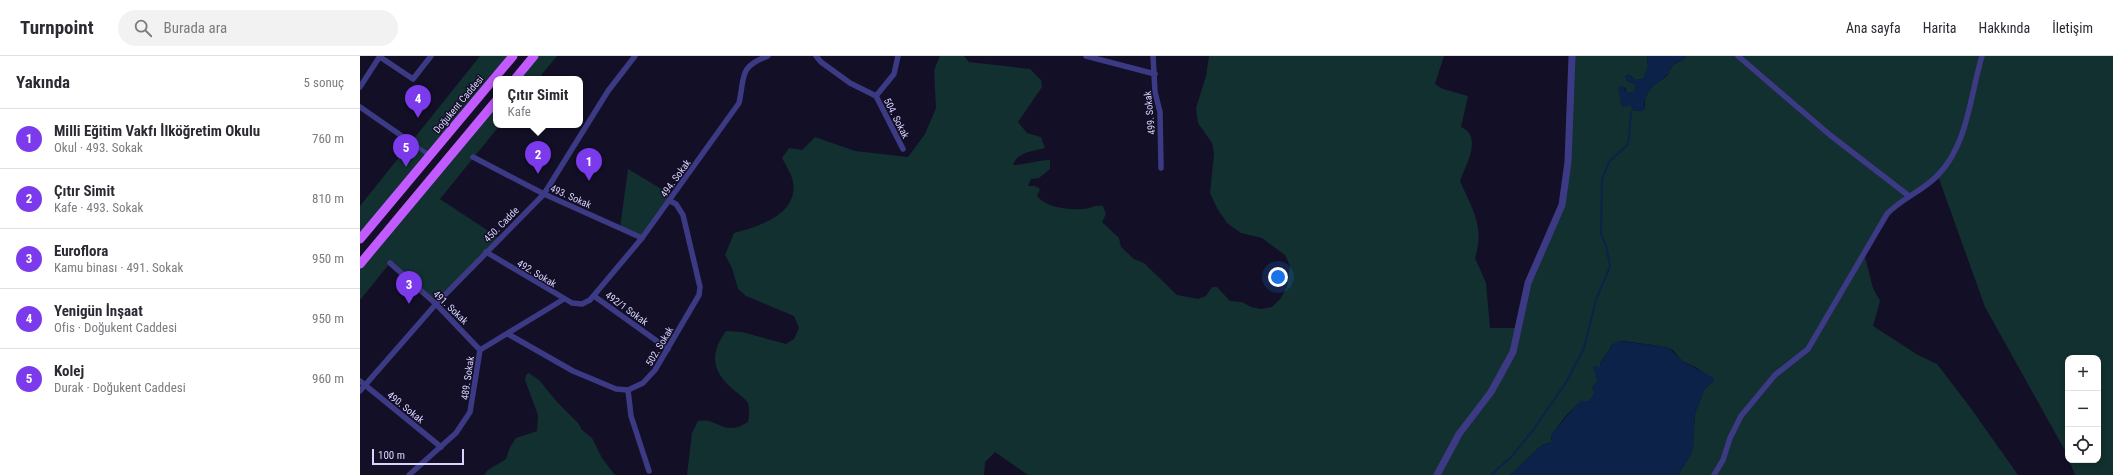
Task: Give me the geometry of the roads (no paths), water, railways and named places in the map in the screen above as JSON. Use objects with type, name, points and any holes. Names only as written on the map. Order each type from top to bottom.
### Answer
[{"type":"main road","name":"Doğukent Caddesi","points":[[495,76],[512,56]]},
{"type":"main road","points":[[517,76],[534,56]]},
{"type":"main road","name":"Doğukent Caddesi","points":[[360,239],[493,79]]},
{"type":"main road","points":[[360,264],[493,105]]},
{"type":"street","points":[[360,88],[380,56],[412,79],[431,56]]},
{"type":"street","name":"450. Cadde","points":[[360,392],[436,304],[544,194],[608,91],[635,56]]},
{"type":"street","name":"494. Sokak","points":[[582,304],[594,296],[642,238],[739,103],[742,83],[746,70],[753,62],[768,56]]},
{"type":"street","name":"504. Sokak","points":[[816,56],[850,83],[876,96],[903,149]]},
{"type":"street","points":[[876,96],[887,85],[894,74],[898,56]]},
{"type":"street","points":[[1086,56],[1154,74]]},
{"type":"street","name":"499. Sokak","points":[[1154,56],[1155,92],[1160,112],[1161,168]]},
{"type":"street","points":[[1437,475],[1459,434],[1491,392],[1514,352],[1528,283],[1562,205],[1568,162],[1572,56]]},
{"type":"street","points":[[1738,56],[1830,135],[1909,196]]},
{"type":"street","points":[[1714,475],[1723,460],[1730,438],[1741,416],[1775,375],[1808,349],[1887,214],[1909,196],[1938,176],[1955,153],[1982,56]]},
{"type":"street","points":[[360,107],[429,155]]},
{"type":"street","name":"493. Sokak","points":[[473,157],[544,194],[642,238]]},
{"type":"street","name":"502. Sokak","points":[[628,390],[635,388],[649,378],[668,349],[699,295],[700,287],[683,215],[676,204],[670,201]]},
{"type":"street","name":"492. Sokak","points":[[486,252],[564,299],[572,303],[582,304]]},
{"type":"street","name":"491. Sokak","points":[[390,263],[436,304],[480,350]]},
{"type":"street","name":"492/1 Sokak","points":[[594,296],[668,349]]},
{"type":"street","name":"489. Sokak","points":[[409,475],[456,433],[470,412],[473,404],[480,350],[564,299]]},
{"type":"street","points":[[508,334],[573,371],[616,389],[628,390],[630,416],[649,470]]},
{"type":"street","name":"490. Sokak","points":[[360,381],[441,447]]},
{"type":"water","points":[[1647,56],[1686,56],[1684,59],[1673,65],[1667,75],[1650,90],[1645,98],[1645,109],[1643,111],[1635,110],[1630,105],[1622,107],[1618,87],[1623,86],[1627,93],[1634,92],[1636,85],[1627,81],[1625,76],[1628,74],[1635,80],[1643,79],[1648,66]]},
{"type":"water","points":[[1619,341],[1668,347],[1682,361],[1714,378],[1714,381],[1705,388],[1695,413],[1693,447],[1690,456],[1678,475],[1510,475],[1542,445],[1552,442],[1551,437],[1553,433],[1576,405],[1581,401],[1589,401],[1595,393],[1592,387],[1598,381],[1593,368],[1595,366],[1600,367],[1602,360],[1609,351],[1611,345]]},
{"type":"waterway","points":[[1491,475],[1512,456],[1533,430],[1567,381],[1584,348],[1596,300],[1610,266],[1606,246],[1601,234],[1602,179],[1609,162],[1627,145],[1631,112],[1634,108]]},
{"type":"place","name":"Yenigün İnşaat","points":[[418,118]]},
{"type":"place","name":"Kolej","points":[[406,167]]},
{"type":"place","name":"Çıtır Simit","points":[[538,174]]},
{"type":"place","name":"Milli Eğitim Vakfı İlköğretim Okulu","points":[[589,181]]},
{"type":"place","name":"Euroflora","points":[[409,304]]}]
